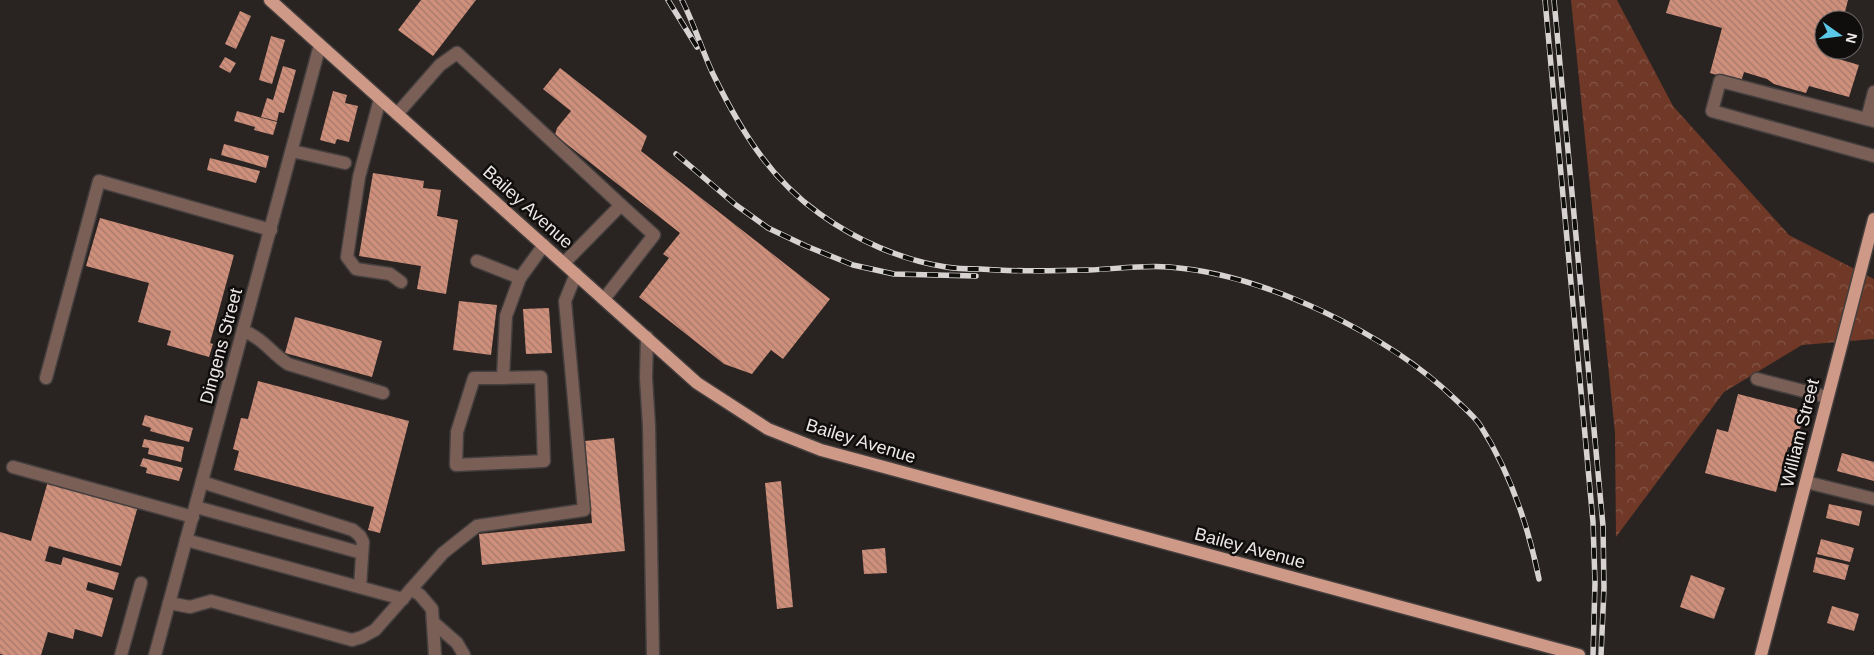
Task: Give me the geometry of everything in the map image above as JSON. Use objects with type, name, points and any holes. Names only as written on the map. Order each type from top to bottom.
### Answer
[{"type":"main road","name":"Bailey Avenue","points":[[272,1],[697,382],[768,429],[821,450],[1579,655]]},
{"type":"main road","name":"William Street","points":[[1761,655],[1874,219]]},
{"type":"street","name":"Dingens Street","points":[[155,655],[320,45]]},
{"type":"street","points":[[397,114],[440,65],[457,53],[654,235],[604,299]]},
{"type":"street","points":[[1874,92],[1870,120],[1720,81],[1712,111],[1874,156]]},
{"type":"street","points":[[380,99],[359,177],[347,257],[356,269],[390,274],[401,282]]},
{"type":"street","points":[[292,151],[345,163]]},
{"type":"street","points":[[46,378],[99,181],[271,230]]},
{"type":"street","points":[[564,263],[621,205]]},
{"type":"street","points":[[503,378],[506,316],[520,278],[544,245]]},
{"type":"street","points":[[477,261],[520,278]]},
{"type":"street","points":[[169,603],[190,607],[210,601],[352,640],[374,630],[443,553],[477,526],[584,510],[565,302],[576,274]]},
{"type":"street","points":[[244,331],[258,337],[278,358],[288,364],[305,371],[383,393]]},
{"type":"street","points":[[647,337],[646,378],[649,426],[652,655]]},
{"type":"street","points":[[541,377],[544,461],[456,466],[457,432],[474,378],[503,378],[541,377]]},
{"type":"street","points":[[1757,379],[1827,397]]},
{"type":"street","points":[[13,467],[362,553]]},
{"type":"street","points":[[202,482],[353,530],[360,536],[363,542],[360,587]]},
{"type":"street","points":[[1806,482],[1874,499]]},
{"type":"street","points":[[186,540],[402,599]]},
{"type":"street","points":[[121,655],[141,583]]},
{"type":"street","points":[[411,589],[420,595],[432,609],[435,655]]},
{"type":"street","points":[[433,622],[457,643],[464,655]]},
{"type":"green space","points":[[1571,0],[1617,0],[1673,106],[1789,235],[1874,279],[1874,339],[1802,345],[1724,392],[1616,537],[1615,433]]},
{"type":"building","points":[[421,0],[476,0],[433,56],[398,30]]},
{"type":"building","points":[[1670,0],[1848,0],[1846,10],[1814,10],[1814,60],[1842,60],[1859,65],[1849,97],[1809,86],[1806,93],[1774,84],[1767,79],[1744,72],[1741,82],[1710,73],[1722,28],[1666,13]]},
{"type":"building","points":[[240,11],[251,16],[236,49],[225,44]]},
{"type":"building","points":[[271,36],[285,40],[272,84],[259,80]]},
{"type":"building","points":[[225,57],[236,63],[230,73],[219,67]]},
{"type":"building","points":[[283,66],[296,70],[284,113],[279,112],[277,121],[261,117],[267,98],[273,100]]},
{"type":"building","points":[[560,68],[647,136],[641,151],[830,299],[783,359],[771,350],[752,374],[724,364],[639,297],[669,258],[663,254],[680,233],[555,135],[557,128],[571,111],[543,89]]},
{"type":"building","points":[[333,91],[347,95],[345,103],[358,106],[349,142],[337,139],[335,144],[320,140]]},
{"type":"building","points":[[237,111],[277,122],[273,135],[254,130],[255,127],[234,121]]},
{"type":"building","points":[[224,144],[269,156],[266,168],[221,155]]},
{"type":"building","points":[[210,158],[260,171],[256,183],[207,170]]},
{"type":"building","points":[[373,173],[424,181],[423,188],[441,190],[437,216],[458,220],[446,294],[417,289],[421,266],[359,256]]},
{"type":"building","points":[[100,218],[234,255],[210,343],[213,344],[209,357],[167,345],[171,331],[138,322],[149,283],[86,266]]},
{"type":"building","points":[[459,301],[497,305],[491,355],[453,350]]},
{"type":"building","points":[[549,308],[552,353],[526,354],[523,309]]},
{"type":"building","points":[[295,317],[382,341],[372,377],[285,353]]},
{"type":"building","points":[[258,381],[409,421],[380,533],[368,530],[374,507],[234,470],[239,451],[233,449],[241,418],[248,419]]},
{"type":"building","points":[[1738,394],[1805,411],[1795,448],[1788,447],[1776,492],[1705,473],[1717,429],[1728,432]]},
{"type":"building","points":[[145,415],[193,428],[189,442],[150,431],[151,428],[142,425]]},
{"type":"building","points":[[614,438],[625,551],[482,565],[479,534],[592,523],[585,441]]},
{"type":"building","points":[[144,439],[184,447],[181,462],[148,454],[149,448],[142,447]]},
{"type":"building","points":[[1842,453],[1874,462],[1874,481],[1837,471]]},
{"type":"building","points":[[143,458],[183,468],[179,481],[146,473],[147,468],[140,466]]},
{"type":"building","points":[[48,481],[138,506],[121,566],[49,546],[45,561],[61,565],[63,557],[119,573],[114,590],[88,582],[86,590],[113,598],[102,637],[75,629],[73,639],[48,632],[41,655],[0,654],[0,532],[31,541]]},
{"type":"building","points":[[781,481],[793,607],[777,609],[765,483]]},
{"type":"building","points":[[1829,504],[1862,511],[1859,526],[1826,518]]},
{"type":"building","points":[[1821,539],[1854,548],[1850,562],[1817,554]]},
{"type":"building","points":[[885,548],[887,573],[864,574],[862,550]]},
{"type":"building","points":[[1816,557],[1849,565],[1845,580],[1813,572]]},
{"type":"building","points":[[1691,575],[1725,588],[1714,619],[1680,607]]},
{"type":"building","points":[[1832,606],[1859,614],[1854,631],[1827,623]]},
{"type":"railway","points":[[668,0],[697,47]]},
{"type":"railway","points":[[682,0],[713,74],[734,114],[745,133],[771,168],[786,185],[820,214],[880,248],[929,264],[954,268],[1048,271],[1169,267],[1206,272],[1244,281],[1323,311],[1396,352],[1456,400],[1480,425],[1491,443],[1517,499],[1539,579]]},
{"type":"railway","points":[[1545,0],[1593,522],[1595,583],[1593,655]]},
{"type":"railway","points":[[1554,0],[1603,526],[1604,588],[1601,655]]},
{"type":"railway","points":[[676,154],[736,205],[768,228],[806,246],[853,265],[894,274],[976,276]]}]
